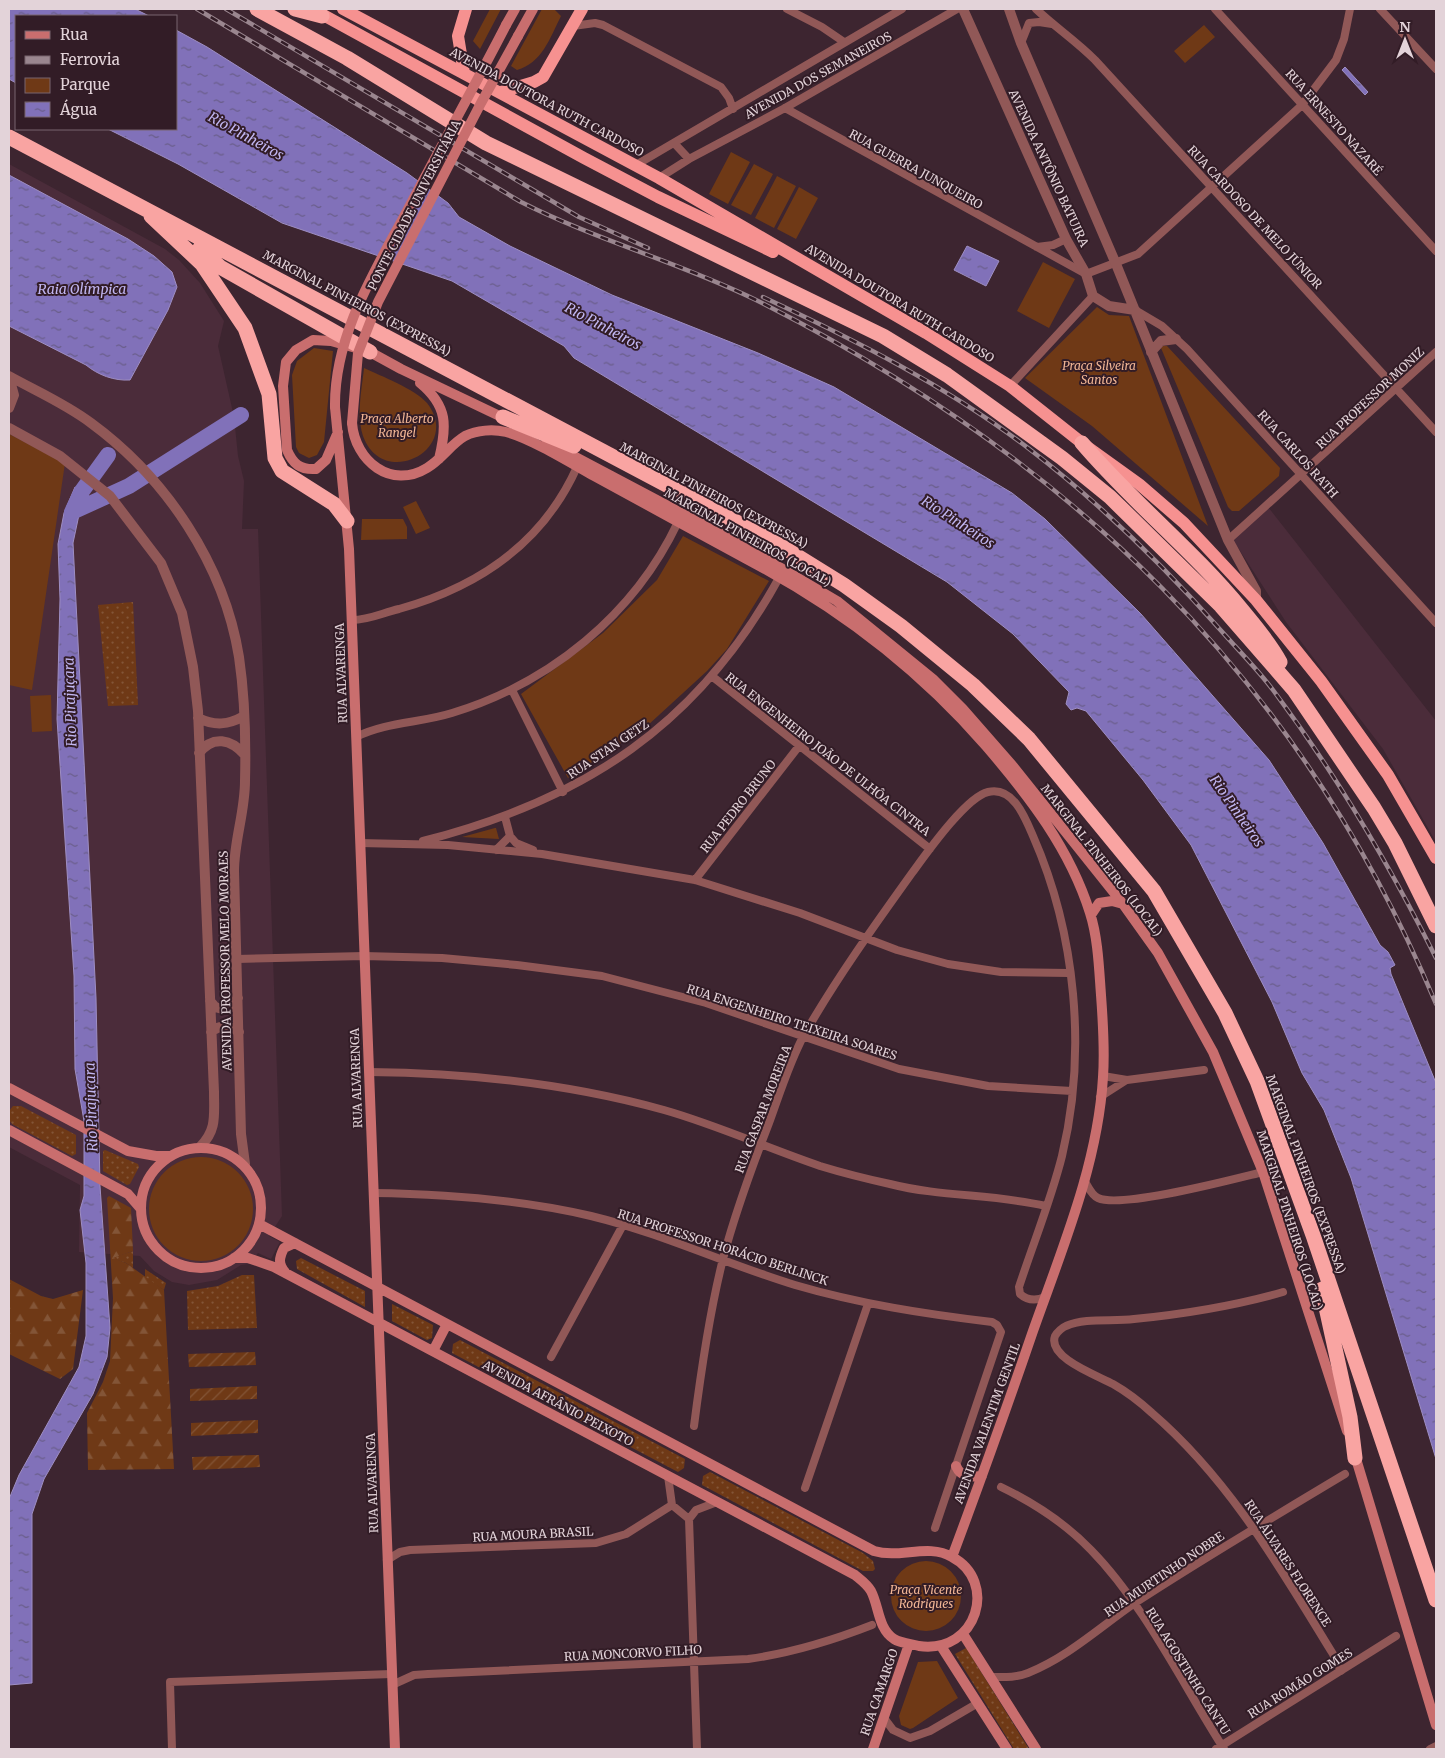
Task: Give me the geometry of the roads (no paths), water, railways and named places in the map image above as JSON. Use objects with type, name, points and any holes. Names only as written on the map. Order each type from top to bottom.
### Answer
[{"type":"highway","points":[[257,9],[347,58],[486,143],[875,332],[947,375],[1062,458],[1110,497],[1221,606],[1294,690]]},
{"type":"highway","points":[[295,9],[317,12],[658,197],[772,252],[800,260]]},
{"type":"highway","name":"AVENIDA DOUTORA RUTH CARDOSO","points":[[343,9],[636,165],[926,332],[1010,386],[1082,443],[1139,484],[1184,523],[1256,600],[1320,681],[1388,775],[1436,858]]},
{"type":"highway","points":[[464,73],[458,36],[466,9]]},
{"type":"highway","points":[[501,92],[534,82],[543,77],[582,9]]},
{"type":"highway","name":"MARGINAL PINHEIROS (EXPRESSA)","points":[[9,137],[191,232],[629,467],[778,544],[844,585],[900,626],[973,685],[1029,739],[1154,891],[1225,1013],[1257,1081],[1314,1238],[1436,1600]]},
{"type":"highway","points":[[145,209],[161,227],[202,264],[245,328],[267,386],[272,419],[274,458],[282,471],[301,485],[323,495],[334,504],[347,520]]},
{"type":"highway","points":[[191,232],[203,252],[220,267],[370,352]]},
{"type":"highway","points":[[503,417],[587,452],[629,467]]},
{"type":"highway","points":[[1082,443],[1114,480],[1183,544],[1218,581],[1257,628],[1278,659],[1294,690],[1378,815],[1417,885],[1436,926]]},
{"type":"highway","points":[[1314,1238],[1350,1417],[1355,1458]]},
{"type":"main road","name":"PONTE CIDADE UNIVERSITÁRIA","points":[[336,407],[338,366],[343,343],[367,287],[515,9]]},
{"type":"main road","name":"PONTE CIDADE UNIVERSITÁRIA","points":[[533,9],[481,103],[378,302],[358,353],[352,423],[355,444],[363,457],[383,471],[413,474],[424,470],[465,436],[490,430],[515,436],[578,467],[780,576]]},
{"type":"main road","name":"MARGINAL PINHEIROS (LOCAL)","points":[[338,432],[326,460],[321,466],[309,470],[294,463],[287,450],[283,386],[286,362],[296,350],[313,340],[331,341],[370,352],[401,369],[503,417],[605,474],[742,545],[837,601],[895,646],[963,709],[1012,765],[1123,904],[1158,953],[1213,1052],[1263,1172],[1355,1458],[1436,1725]]},
{"type":"main road","points":[[401,369],[430,390],[441,406],[444,431],[439,459]]},
{"type":"main road","name":"RUA ALVARENGA","points":[[336,407],[347,520],[352,620],[395,1749]]},
{"type":"main road","name":"AVENIDA VALENTIM GENTIL","points":[[780,576],[833,608],[886,648],[966,723],[1005,768],[1051,829],[1070,864],[1090,915],[1101,988],[1103,1076],[1090,1159],[1045,1297],[952,1557]]},
{"type":"main road","points":[[1090,915],[1099,903],[1112,902],[1123,904]]},
{"type":"main road","points":[[11,1092],[128,1151],[143,1155],[169,1156]]},
{"type":"main road","points":[[9,1130],[108,1182],[128,1194],[141,1209]]},
{"type":"main road","points":[[200,1147],[217,1150],[245,1164],[254,1177],[260,1192],[262,1208],[259,1224],[249,1243],[234,1258],[212,1267],[196,1268],[180,1265],[161,1255],[147,1240],[143,1231],[141,1209],[142,1195],[157,1168],[169,1156],[183,1149],[200,1147]]},
{"type":"main road","name":"AVENIDA AFRÂNIO PEIXOTO","points":[[259,1224],[855,1541],[884,1554],[934,1551],[952,1557]]},
{"type":"main road","points":[[285,1272],[281,1267],[280,1257],[284,1248],[295,1243]]},
{"type":"main road","name":"AVENIDA AFRÂNIO PEIXOTO","points":[[234,1258],[256,1260],[285,1272],[855,1575],[866,1584],[886,1631],[894,1639],[909,1644]]},
{"type":"main road","points":[[433,1351],[447,1324]]},
{"type":"main road","points":[[956,1466],[958,1471],[966,1476],[982,1476]]},
{"type":"main road","points":[[909,1644],[941,1646],[964,1634],[973,1622],[976,1592],[970,1574],[964,1565],[952,1557]]},
{"type":"main road","points":[[964,1634],[1036,1749]]},
{"type":"main road","name":"RUA CAMARGO","points":[[873,1749],[909,1644]]},
{"type":"main road","points":[[941,1646],[1007,1749]]},
{"type":"street","points":[[787,9],[822,27],[844,42]]},
{"type":"street","name":"AVENIDA DOS SEMANEIROS","points":[[636,165],[902,9]]},
{"type":"street","name":"AVENIDA DOS SEMANEIROS","points":[[659,178],[689,159],[785,108],[957,9]]},
{"type":"street","name":"AVENIDA ANTÔNIO BATUIRA","points":[[963,9],[1066,239],[1086,274],[1093,296]]},
{"type":"street","name":"AVENIDA ANTÔNIO BATUIRA","points":[[1010,9],[1021,43],[1116,264],[1228,540],[1256,591],[1256,600]]},
{"type":"street","name":"RUA CARDOSO DE MELO JÚNIOR","points":[[1036,9],[1052,24],[1076,41],[1095,60],[1436,432]]},
{"type":"street","name":"RUA ERNESTO NAZARÉ","points":[[1215,9],[1436,251]]},
{"type":"street","points":[[1086,274],[1138,254],[1302,104],[1336,60],[1344,39],[1350,9]]},
{"type":"street","points":[[1380,9],[1436,69]]},
{"type":"street","points":[[573,26],[595,22],[603,25],[720,87],[729,98],[733,109]]},
{"type":"street","points":[[1021,43],[1029,23],[1052,24]]},
{"type":"street","name":"RUA GUERRA JUNQUEIRO","points":[[785,108],[1086,274]]},
{"type":"street","points":[[674,144],[689,159]]},
{"type":"street","points":[[1037,247],[1066,239]]},
{"type":"street","points":[[1010,386],[1093,296],[1109,306],[1135,310]]},
{"type":"street","name":"RUA CARLOS RATH","points":[[1135,310],[1162,326],[1187,349],[1436,623]]},
{"type":"street","points":[[1151,352],[1161,341],[1176,340]]},
{"type":"street","name":"RUA PROFESSOR MONIZ","points":[[1228,540],[1436,352]]},
{"type":"street","points":[[9,377],[14,395],[9,408]]},
{"type":"street","name":"AVENIDA PROFESSOR MELO MORAES","points":[[9,377],[89,422],[133,459],[173,503],[186,522],[214,577],[232,626],[238,655],[244,716],[245,755],[244,798],[234,854],[241,1134],[245,1164]]},
{"type":"street","name":"AVENIDA PROFESSOR MELO MORAES","points":[[9,428],[60,456],[110,496],[128,517],[161,563],[175,591],[182,613],[193,667],[198,718],[214,1116],[211,1136],[200,1147]]},
{"type":"street","points":[[352,620],[369,620],[424,602],[477,579],[528,538],[548,516],[564,493],[578,467]]},
{"type":"street","points":[[356,737],[374,728],[451,713],[512,690],[558,662],[605,624],[644,580],[666,547],[678,522]]},
{"type":"street","name":"RUA STAN GETZ","points":[[413,844],[505,817],[563,792],[648,738],[713,677],[749,630],[780,576]]},
{"type":"street","name":"RUA ENGENHEIRO JOÃO DE ULHÔA CINTRA","points":[[713,677],[930,849]]},
{"type":"street","points":[[512,690],[563,792]]},
{"type":"street","points":[[198,718],[214,724],[222,724],[244,716]]},
{"type":"street","points":[[199,753],[208,744],[221,741],[232,743],[245,755]]},
{"type":"street","name":"RUA PEDRO BRUNO","points":[[694,880],[799,746]]},
{"type":"street","name":"RUA GASPAR MOREIRA","points":[[694,1426],[712,1311],[723,1259],[761,1144],[788,1071],[803,1037],[865,938],[930,849],[977,796],[995,791],[1010,797],[1028,824],[1058,907],[1069,973]]},
{"type":"street","points":[[505,817],[510,836],[520,845],[542,854]]},
{"type":"street","points":[[496,850],[510,836]]},
{"type":"street","points":[[360,843],[413,844],[542,854],[694,880],[800,913],[897,950],[948,964],[1001,972],[1069,973],[1075,1024],[1075,1057],[1062,1155],[1019,1287],[1020,1294],[1025,1298],[1036,1300],[1045,1297]]},
{"type":"street","name":"RUA ENGENHEIRO TEIXEIRA SOARES","points":[[237,959],[364,956],[452,959],[602,976],[706,1003],[899,1069],[988,1086],[1072,1091]]},
{"type":"street","points":[[210,1001],[215,1007],[226,1010],[238,998]]},
{"type":"street","points":[[211,1032],[226,1026],[239,1032]]},
{"type":"street","points":[[1103,1076],[1127,1080],[1204,1070]]},
{"type":"street","points":[[368,1072],[443,1073],[514,1079],[590,1093],[662,1109],[714,1125],[821,1166],[891,1185],[937,1193],[1027,1202],[1046,1206]]},
{"type":"street","points":[[1100,1097],[1127,1080]]},
{"type":"street","points":[[1084,1180],[1094,1196],[1099,1198],[1125,1199],[1177,1192],[1263,1172]]},
{"type":"street","name":"RUA PROFESSOR HORÁCIO BERLINCK","points":[[373,1193],[448,1194],[497,1199],[558,1209],[623,1224],[794,1284],[868,1304],[992,1322],[997,1325],[1001,1332]]},
{"type":"street","points":[[552,1357],[623,1224]]},
{"type":"street","name":"RUA ÁLVARES FLORENCE","points":[[1283,1292],[1180,1314],[1078,1323],[1066,1326],[1055,1336],[1059,1351],[1070,1362],[1112,1384],[1140,1402],[1169,1427],[1211,1472],[1254,1528],[1334,1654],[1341,1671]]},
{"type":"street","points":[[804,1488],[868,1304]]},
{"type":"street","name":"AVENIDA VALENTIM GENTIL","points":[[934,1528],[1001,1332]]},
{"type":"street","name":"RUA MURTINHO NOBRE","points":[[990,1677],[1009,1677],[1027,1673],[1054,1660],[1102,1629],[1134,1604],[1254,1528],[1345,1474]]},
{"type":"street","points":[[668,1476],[672,1505],[689,1519]]},
{"type":"street","name":"RUA AGOSTINHO CANTU","points":[[1001,1487],[1031,1503],[1080,1540],[1106,1567],[1134,1604],[1220,1748]]},
{"type":"street","points":[[697,1749],[689,1519],[696,1510],[717,1502]]},
{"type":"street","name":"RUA MOURA BRASIL","points":[[387,1560],[400,1552],[410,1550],[596,1543],[626,1534],[672,1505]]},
{"type":"street","name":"RUA MONCORVO FILHO","points":[[392,1685],[414,1675],[694,1661],[785,1654],[820,1644],[872,1625]]},
{"type":"street","name":"RUA ROMÃO GOMES","points":[[1220,1748],[1396,1636]]},
{"type":"street","points":[[172,1749],[170,1682],[392,1674]]},
{"type":"street","points":[[884,1718],[893,1730],[910,1738],[930,1731],[978,1703]]},
{"type":"street","points":[[1430,1749],[1436,1746]]},
{"type":"water","points":[[9,9],[135,9],[147,15],[15,15],[15,82],[9,79]]},
{"type":"water","name":"Rio Pinheiros","points":[[178,31],[207,47],[407,173],[448,203],[459,217],[510,246],[612,295],[758,353],[834,387],[1012,493],[1045,519],[1141,614],[1269,760],[1323,843],[1380,945],[1388,952],[1395,965],[1390,968],[1391,974],[1436,1083],[1436,1459],[1351,1178],[1324,1110],[1302,1073],[1272,1002],[1191,845],[1143,780],[1086,711],[1077,708],[1071,710],[1066,704],[1069,692],[1013,634],[947,582],[574,358],[564,346],[452,281],[282,223],[178,164],[110,130],[178,130]]},
{"type":"water","points":[[1345,67],[1368,92],[1365,95],[1342,70]]},
{"type":"water","name":"Raia Olímpica","points":[[9,175],[128,239],[154,256],[172,272],[177,287],[168,310],[130,380],[112,378],[96,372],[86,365],[9,326]]},
{"type":"water","points":[[967,246],[999,261],[986,286],[954,270]]},
{"type":"water","points":[[75,487],[89,496],[80,510],[73,543],[96,998],[100,1186],[110,1328],[107,1357],[93,1394],[44,1479],[32,1514],[32,1683],[9,1685],[9,1499],[19,1475],[79,1367],[86,1336],[86,1263],[80,1210],[84,1196],[84,1121],[75,1069],[74,976],[57,719],[60,599],[58,544],[64,513]]},
{"type":"waterway","name":"Rio Pirajuçara","points":[[72,512],[129,486],[241,415]]},
{"type":"waterway","name":"Rio Pirajuçara","points":[[73,510],[82,491],[108,455]]},
{"type":"railway","points":[[197,9],[521,202],[549,216],[754,299],[868,361],[974,429],[1072,505],[1162,588],[1243,679],[1316,778],[1381,886],[1436,1004]]},
{"type":"railway","points":[[226,9],[579,217],[648,248]]},
{"type":"railway","points":[[763,297],[832,330],[900,366],[966,405],[1055,469],[1106,513],[1155,560],[1255,669],[1296,722],[1360,820],[1400,888],[1436,958]]},
{"type":"park label","name":"Praça Silveira Santos","points":[[1099,372]]},
{"type":"park label","name":"Praça Alberto Rangel","points":[[397,425]]},
{"type":"park label","name":"Praça Vicente Rodrigues","points":[[926,1596]]}]
